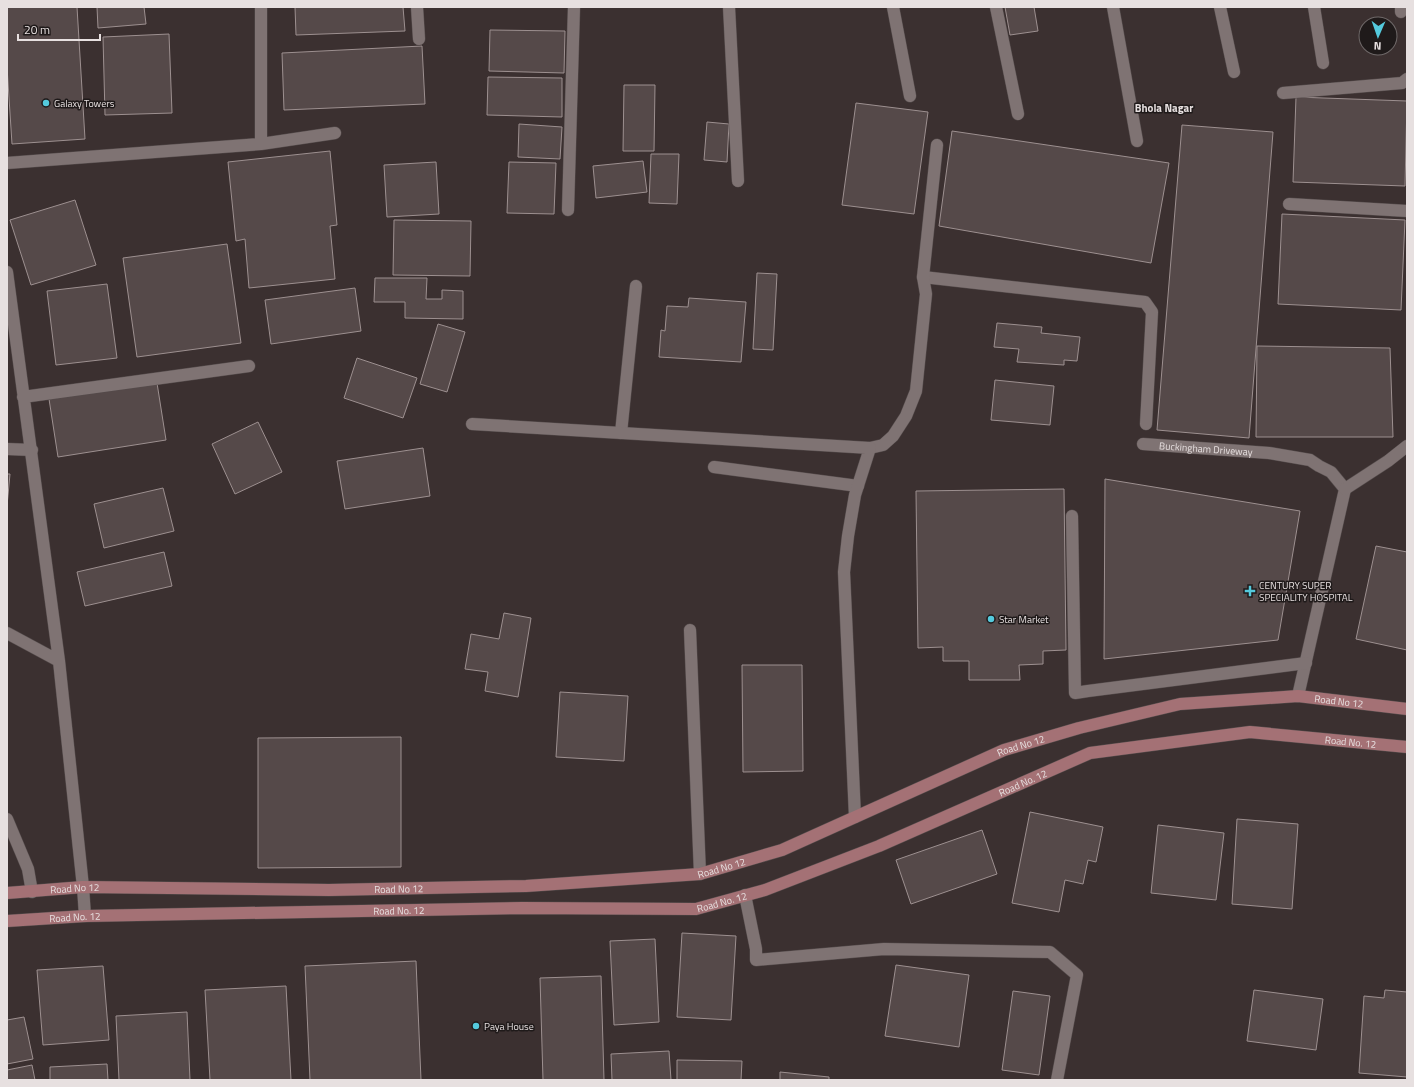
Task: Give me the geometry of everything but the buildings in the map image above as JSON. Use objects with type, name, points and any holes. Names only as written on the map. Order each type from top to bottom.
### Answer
[{"type":"main road","name":"Road No 12","points":[[7,893],[83,887],[329,890],[526,886],[700,874],[782,850],[1004,750],[1079,728],[1180,704],[1298,696],[1407,709]]},
{"type":"main road","name":"Road No. 12","points":[[7,921],[85,916],[522,908],[696,909],[765,890],[879,846],[1090,753],[1250,732],[1407,747]]},
{"type":"street","points":[[261,7],[261,144]]},
{"type":"street","points":[[417,7],[419,38]]},
{"type":"street","points":[[568,210],[574,7]]},
{"type":"street","points":[[729,7],[738,181]]},
{"type":"street","points":[[893,7],[910,96]]},
{"type":"street","points":[[996,7],[1018,114]]},
{"type":"street","points":[[1114,7],[1137,141]]},
{"type":"street","points":[[1220,7],[1234,72]]},
{"type":"street","points":[[1314,7],[1323,63]]},
{"type":"street","points":[[1283,93],[1402,83],[1407,79]]},
{"type":"street","points":[[7,163],[261,144],[335,133]]},
{"type":"street","points":[[472,424],[870,448],[883,445],[893,436],[906,416],[916,391],[926,294],[923,277],[937,145]]},
{"type":"street","points":[[1289,204],[1407,211]]},
{"type":"street","points":[[7,272],[59,661],[85,916]]},
{"type":"street","points":[[923,277],[1145,302],[1152,312],[1146,424]]},
{"type":"street","points":[[621,433],[636,286]]},
{"type":"street","points":[[23,397],[249,366]]},
{"type":"street","name":"Buckingham Driveway","points":[[1143,444],[1270,453],[1310,460],[1331,472],[1345,489]]},
{"type":"street","points":[[1298,696],[1345,489],[1388,461],[1407,446]]},
{"type":"street","points":[[855,817],[844,572],[855,495],[870,448]]},
{"type":"street","points":[[7,449],[32,450]]},
{"type":"street","points":[[714,467],[858,486]]},
{"type":"street","points":[[1072,516],[1075,693],[1306,663]]},
{"type":"street","points":[[690,630],[700,874]]},
{"type":"street","points":[[7,634],[59,661]]},
{"type":"street","points":[[7,819],[28,869],[32,892]]},
{"type":"street","points":[[745,895],[756,949],[756,960],[884,949],[1050,952],[1077,975],[1057,1080]]},
{"type":"place","name":"Galaxy Towers","points":[[46,103]]},
{"type":"place","name":"CENTURY SUPER SPECIALITY HOSPITAL","points":[[1250,591]]},
{"type":"place","name":"Star Market","points":[[991,619]]},
{"type":"place","name":"Paya House","points":[[476,1026]]},
{"type":"district","name":"Bhola Nagar","points":[[1164,108]]}]
